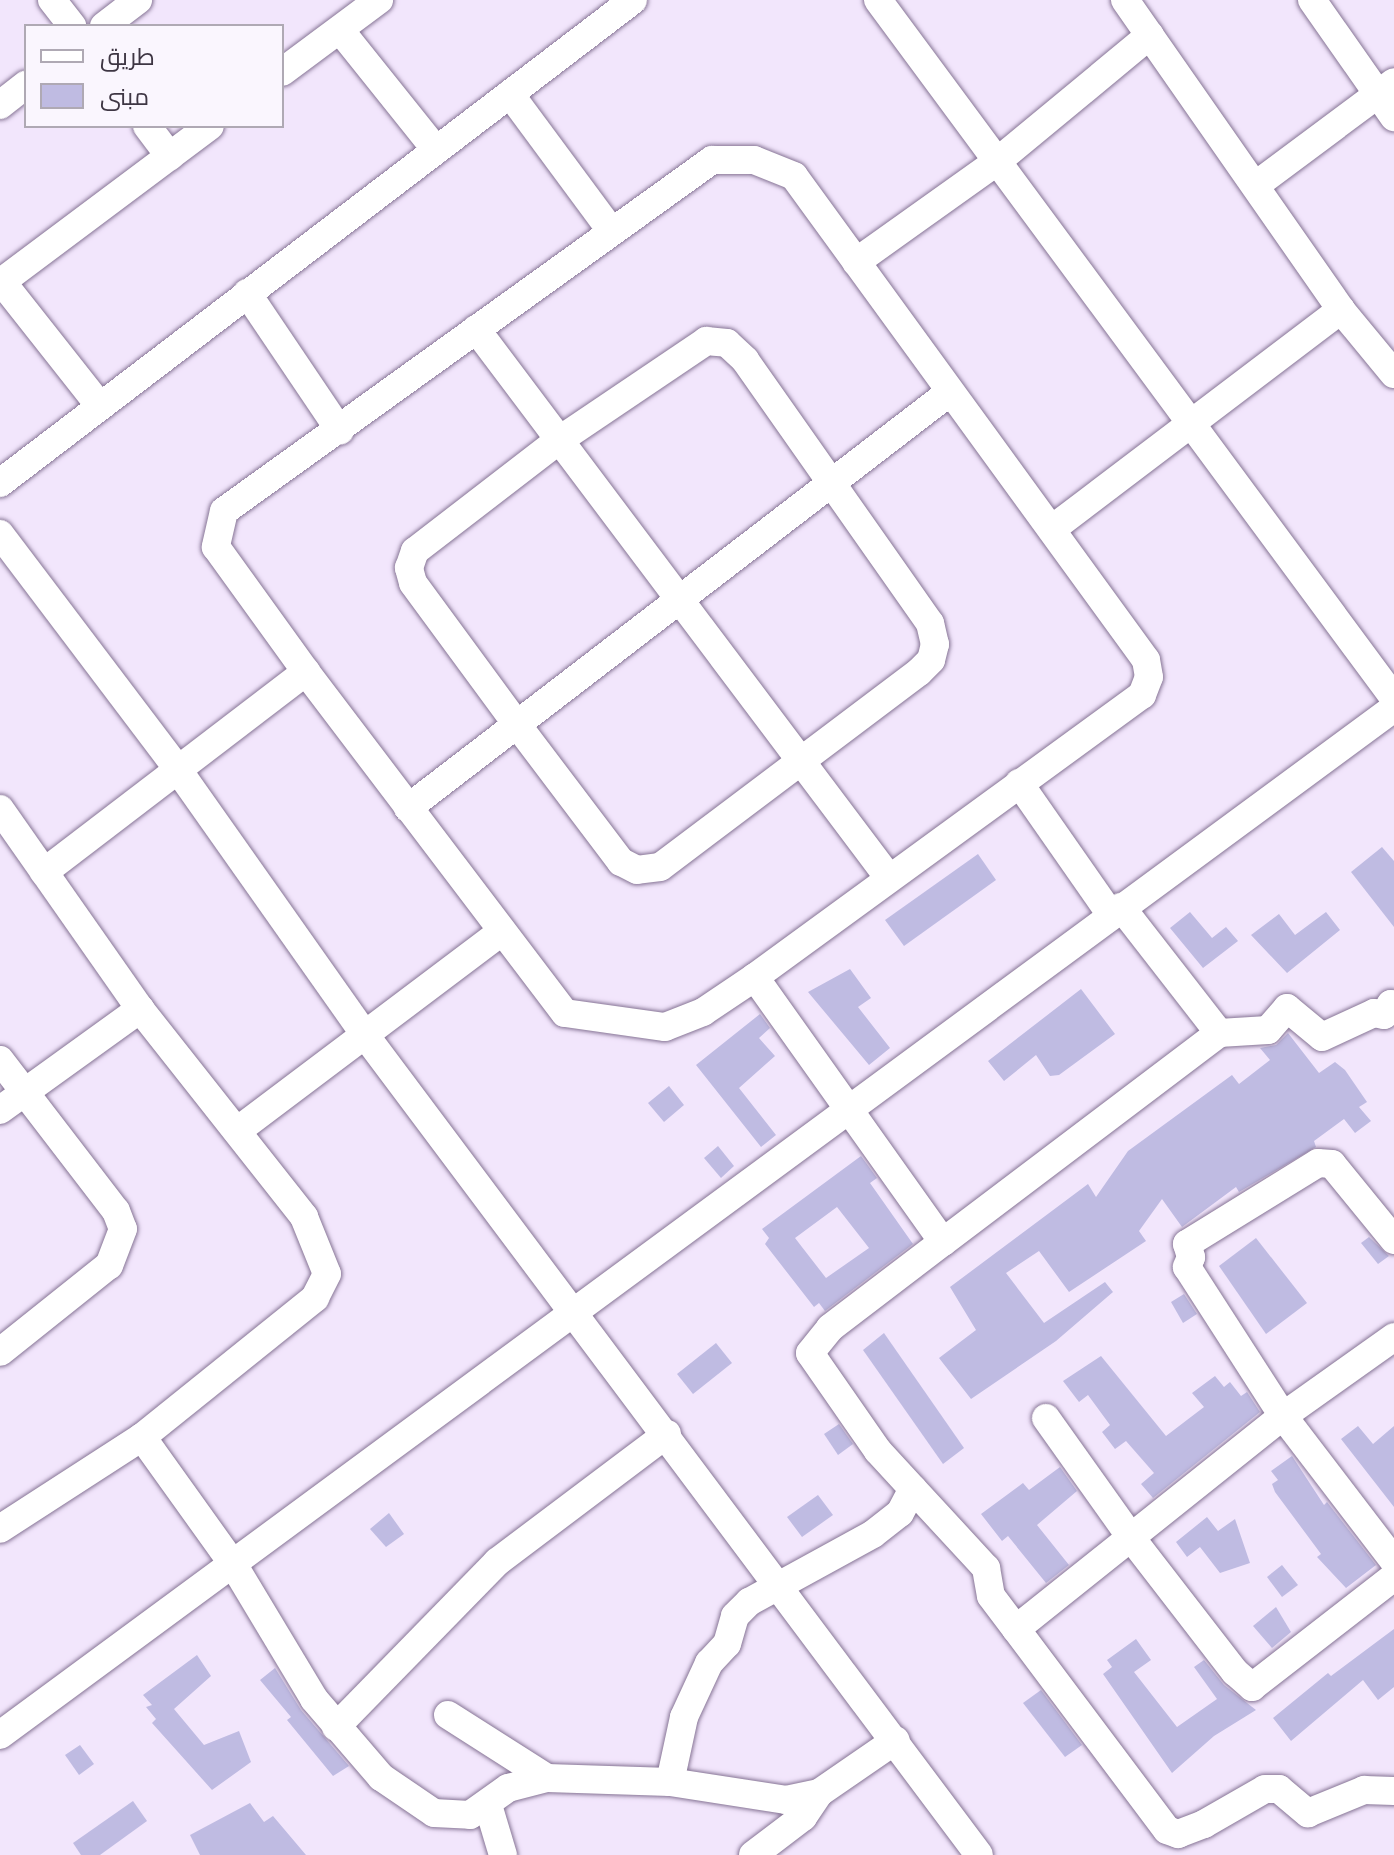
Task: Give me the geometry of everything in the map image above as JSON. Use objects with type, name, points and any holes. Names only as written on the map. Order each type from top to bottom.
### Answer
[{"type":"street","points":[[52,0],[70,24]]},
{"type":"street","points":[[107,24],[138,0]]},
{"type":"street","points":[[284,71],[379,0]]},
{"type":"street","points":[[0,483],[633,0]]},
{"type":"street","points":[[878,0],[1394,698]]},
{"type":"street","points":[[1125,0],[1341,310],[1394,374]]},
{"type":"street","points":[[1256,185],[1389,97],[1312,0]]},
{"type":"street","points":[[340,30],[436,150]]},
{"type":"street","points":[[856,262],[999,160],[1150,35]]},
{"type":"street","points":[[0,105],[24,87]]},
{"type":"street","points":[[510,94],[610,229]]},
{"type":"street","points":[[149,128],[170,156]]},
{"type":"street","points":[[99,405],[1,282],[207,128]]},
{"type":"street","points":[[712,160],[754,160],[794,176],[856,262],[1146,660],[1149,677],[1142,695],[703,1012],[665,1027],[623,1025],[565,1013],[306,672],[216,547],[217,530],[224,511],[340,431],[610,229],[712,160]]},
{"type":"street","points":[[247,293],[340,431]]},
{"type":"street","points":[[1052,529],[1341,310]]},
{"type":"street","points":[[476,329],[889,878]]},
{"type":"street","points":[[706,341],[727,343],[745,360],[830,482],[930,623],[935,644],[931,660],[660,867],[637,870],[621,862],[413,583],[409,568],[415,551],[558,441],[686,350],[706,341]]},
{"type":"street","points":[[408,808],[950,392]]},
{"type":"street","points":[[0,534],[176,767],[365,1035],[781,1584],[979,1855]]},
{"type":"street","points":[[44,872],[176,767],[306,672]]},
{"type":"street","points":[[0,1735],[1394,708]]},
{"type":"street","points":[[1019,783],[1116,911],[1219,1033]]},
{"type":"street","points":[[0,809],[140,1009],[304,1217],[327,1274],[315,1298],[142,1437],[0,1529]]},
{"type":"street","points":[[237,1131],[502,931]]},
{"type":"street","points":[[755,977],[846,1110],[943,1242]]},
{"type":"street","points":[[1394,1009],[1391,1004],[1384,1015],[1374,1013],[1322,1037],[1287,1008],[1268,1030],[1219,1033],[830,1328],[810,1353],[878,1451],[986,1568],[991,1596],[1167,1830],[1178,1834],[1204,1824],[1265,1789],[1279,1789],[1308,1813],[1364,1790],[1394,1791]]},
{"type":"street","points":[[0,1110],[140,1009]]},
{"type":"street","points":[[0,1060],[116,1211],[123,1229],[109,1265],[0,1352]]},
{"type":"street","points":[[1394,1240],[1325,1162],[1275,1186],[1187,1244],[1191,1257],[1187,1267],[1195,1285],[1283,1416],[1394,1561]]},
{"type":"street","points":[[1016,1629],[1129,1535],[1283,1416],[1394,1337]]},
{"type":"street","points":[[1046,1418],[1129,1535],[1235,1672],[1252,1687],[1394,1577]]},
{"type":"street","points":[[336,1727],[497,1562],[667,1434]]},
{"type":"street","points":[[142,1437],[233,1564],[282,1651],[336,1727],[381,1777],[434,1813],[470,1815],[508,1788],[547,1778],[670,1782],[786,1800],[819,1793]]},
{"type":"street","points":[[670,1782],[676,1737],[698,1683],[727,1644],[735,1616],[781,1584],[873,1534],[900,1513],[913,1489]]},
{"type":"street","points":[[448,1715],[547,1778]]},
{"type":"street","points":[[753,1855],[803,1817],[819,1793],[896,1740]]},
{"type":"street","points":[[488,1805],[503,1855]]},
{"type":"building","points":[[1382,847],[1394,861],[1394,927],[1351,872]]},
{"type":"building","points":[[978,854],[996,880],[904,946],[885,920]]},
{"type":"building","points":[[1190,912],[1212,938],[1226,927],[1238,941],[1203,968],[1170,928]]},
{"type":"building","points":[[1326,912],[1340,930],[1287,973],[1251,935],[1279,914],[1295,935]]},
{"type":"building","points":[[850,969],[871,998],[858,1007],[890,1048],[869,1065],[808,992]]},
{"type":"building","points":[[1081,989],[1115,1034],[1059,1075],[1050,1076],[1036,1055],[1004,1081],[988,1061]]},
{"type":"building","points":[[760,1014],[770,1028],[759,1038],[775,1056],[739,1088],[776,1135],[761,1147],[696,1065]]},
{"type":"building","points":[[1288,1033],[1319,1073],[1335,1062],[1345,1070],[1367,1102],[1359,1107],[1371,1121],[1355,1133],[1344,1119],[1314,1141],[1316,1147],[1239,1192],[1236,1187],[1182,1227],[1162,1199],[1139,1231],[1146,1241],[1069,1292],[1039,1251],[1006,1273],[1044,1323],[1105,1282],[1113,1292],[1056,1341],[971,1399],[939,1358],[976,1330],[950,1287],[1088,1184],[1096,1197],[1128,1151],[1232,1075],[1239,1084],[1270,1060],[1260,1048],[1276,1045]]},
{"type":"building","points":[[669,1086],[684,1105],[664,1122],[648,1103]]},
{"type":"building","points":[[718,1146],[734,1166],[721,1178],[704,1158]]},
{"type":"building","points":[[861,1156],[877,1178],[870,1183],[913,1244],[825,1311],[819,1303],[814,1307],[765,1244],[769,1238],[762,1229]],"holes":[[[837,1207],[869,1248],[826,1278],[795,1238]]]},
{"type":"building","points":[[1369,1237],[1389,1256],[1378,1264],[1361,1243]]},
{"type":"building","points":[[1256,1238],[1307,1303],[1266,1334],[1219,1266]]},
{"type":"building","points":[[1184,1294],[1197,1314],[1183,1323],[1171,1302]]},
{"type":"building","points":[[884,1333],[964,1448],[943,1464],[863,1350]]},
{"type":"building","points":[[716,1343],[732,1363],[693,1394],[677,1374]]},
{"type":"building","points":[[1101,1356],[1166,1436],[1204,1407],[1192,1393],[1215,1376],[1224,1387],[1230,1382],[1241,1396],[1247,1392],[1260,1412],[1153,1498],[1141,1484],[1154,1473],[1126,1441],[1115,1449],[1102,1432],[1110,1425],[1088,1395],[1079,1402],[1063,1381]]},
{"type":"building","points":[[839,1424],[853,1444],[838,1455],[824,1434]]},
{"type":"building","points":[[1358,1426],[1373,1444],[1394,1426],[1394,1507],[1341,1439]]},
{"type":"building","points":[[1292,1456],[1324,1505],[1327,1502],[1376,1565],[1346,1588],[1317,1557],[1321,1554],[1275,1492],[1272,1484],[1278,1480],[1271,1471]]},
{"type":"building","points":[[1060,1467],[1077,1491],[1037,1525],[1069,1565],[1046,1583],[1008,1536],[1002,1541],[981,1514],[1023,1483],[1029,1490]]},
{"type":"building","points":[[818,1495],[833,1515],[802,1537],[787,1517]]},
{"type":"building","points":[[389,1513],[404,1534],[386,1547],[370,1529]]},
{"type":"building","points":[[1207,1517],[1218,1531],[1235,1519],[1250,1563],[1220,1573],[1200,1547],[1187,1557],[1176,1542]]},
{"type":"building","points":[[1282,1565],[1298,1585],[1282,1597],[1267,1577]]},
{"type":"building","points":[[1276,1607],[1291,1632],[1272,1648],[1253,1626]]},
{"type":"building","points":[[1394,1629],[1394,1687],[1378,1700],[1363,1680],[1291,1741],[1273,1718],[1328,1673],[1331,1676]]},
{"type":"building","points":[[1136,1639],[1151,1660],[1134,1672],[1177,1727],[1217,1699],[1194,1667],[1204,1660],[1224,1685],[1256,1710],[1214,1736],[1172,1773],[1103,1674],[1112,1667],[1107,1660]]},
{"type":"building","points":[[197,1655],[211,1676],[174,1709],[204,1745],[239,1731],[251,1762],[212,1790],[152,1723],[156,1719],[146,1707],[152,1705],[143,1695]]},
{"type":"building","points":[[275,1668],[301,1710],[349,1766],[333,1776],[287,1720],[291,1717],[260,1680]]},
{"type":"building","points":[[1041,1690],[1082,1745],[1065,1757],[1023,1703]]},
{"type":"building","points":[[80,1745],[94,1764],[79,1775],[65,1755]]},
{"type":"building","points":[[133,1801],[147,1821],[100,1855],[81,1855],[73,1843]]},
{"type":"building","points":[[250,1803],[264,1822],[273,1816],[306,1855],[200,1855],[190,1835]]}]
